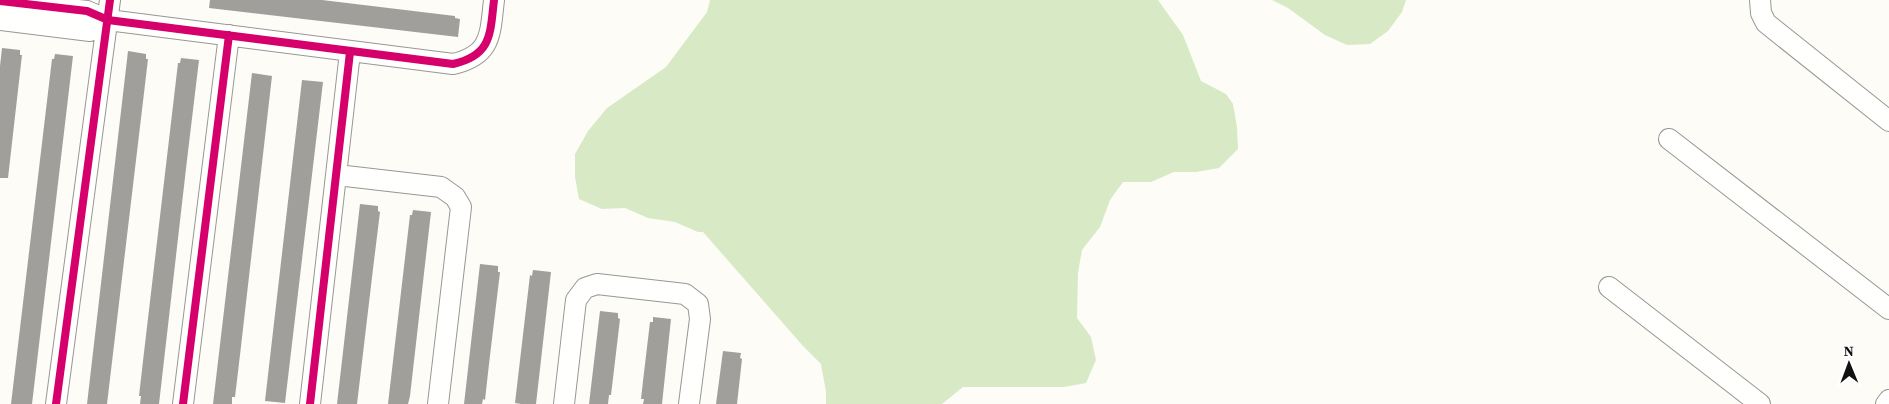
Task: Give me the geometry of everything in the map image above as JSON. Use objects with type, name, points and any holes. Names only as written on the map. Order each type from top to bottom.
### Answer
[{"type":"street","points":[[56,404],[110,0]]},
{"type":"street","points":[[0,1],[87,11],[108,20],[453,64],[462,62],[478,53],[490,37],[494,0]]},
{"type":"street","points":[[1760,0],[1761,13],[1766,23],[1889,121]]},
{"type":"street","points":[[0,20],[90,31],[108,20]]},
{"type":"street","points":[[182,404],[229,35]]},
{"type":"street","points":[[310,404],[350,52]]},
{"type":"street","points":[[1670,139],[1889,309]]},
{"type":"street","points":[[337,175],[441,188],[455,197],[461,207],[438,404]]},
{"type":"street","points":[[564,404],[576,300],[585,288],[597,284],[685,294],[698,304],[700,319],[689,404]]},
{"type":"street","points":[[1609,286],[1760,404]]},
{"type":"street","points":[[1886,404],[1889,400]]},
{"type":"green space","points":[[710,0],[1158,0],[1183,35],[1201,81],[1226,94],[1233,104],[1238,149],[1219,168],[1196,172],[1174,172],[1151,182],[1123,182],[1110,200],[1100,227],[1082,250],[1078,273],[1077,318],[1091,337],[1096,360],[1086,383],[1064,387],[963,387],[942,404],[826,404],[821,364],[703,232],[698,232],[675,222],[648,218],[625,208],[602,209],[579,199],[575,177],[575,154],[588,131],[607,108],[666,67],[707,12]]},
{"type":"green space","points":[[1272,0],[1406,0],[1402,12],[1388,31],[1370,44],[1347,45],[1325,35],[1288,8]]},
{"type":"building","points":[[210,0],[322,0],[455,16],[455,18],[460,19],[458,37],[209,8]]},
{"type":"building","points":[[2,48],[20,50],[20,55],[22,55],[8,178],[0,178],[0,66]]},
{"type":"building","points":[[128,51],[146,54],[146,59],[148,59],[107,404],[87,404]]},
{"type":"building","points":[[55,54],[73,56],[32,404],[11,404],[52,59],[54,59]]},
{"type":"building","points":[[181,58],[199,60],[159,404],[140,404],[141,396],[139,396],[178,63],[180,63]]},
{"type":"building","points":[[252,73],[272,76],[240,355],[235,397],[232,397],[232,404],[213,404]]},
{"type":"building","points":[[302,80],[323,82],[285,403],[265,401]]},
{"type":"building","points":[[360,204],[378,206],[378,211],[380,212],[357,404],[337,404]]},
{"type":"building","points":[[413,210],[431,212],[410,396],[408,404],[388,404],[410,215],[412,215]]},
{"type":"building","points":[[480,264],[498,266],[498,272],[500,272],[485,400],[483,399],[482,404],[464,404]]},
{"type":"building","points":[[533,270],[551,272],[536,404],[521,404],[515,403],[530,275],[532,276]]},
{"type":"building","points":[[600,311],[618,313],[618,318],[620,319],[616,353],[611,395],[609,395],[608,404],[589,404]]},
{"type":"building","points":[[653,317],[671,319],[662,404],[643,404],[644,399],[641,399],[643,381],[650,322],[653,322]]},
{"type":"building","points":[[723,351],[741,353],[737,404],[716,404]]},
{"type":"cycle path","points":[[56,404],[110,0]]},
{"type":"cycle path","points":[[0,1],[87,11],[108,20],[453,64],[466,60],[482,49],[490,33],[494,0]]},
{"type":"cycle path","points":[[183,404],[229,35]]},
{"type":"cycle path","points":[[310,404],[350,52]]}]
